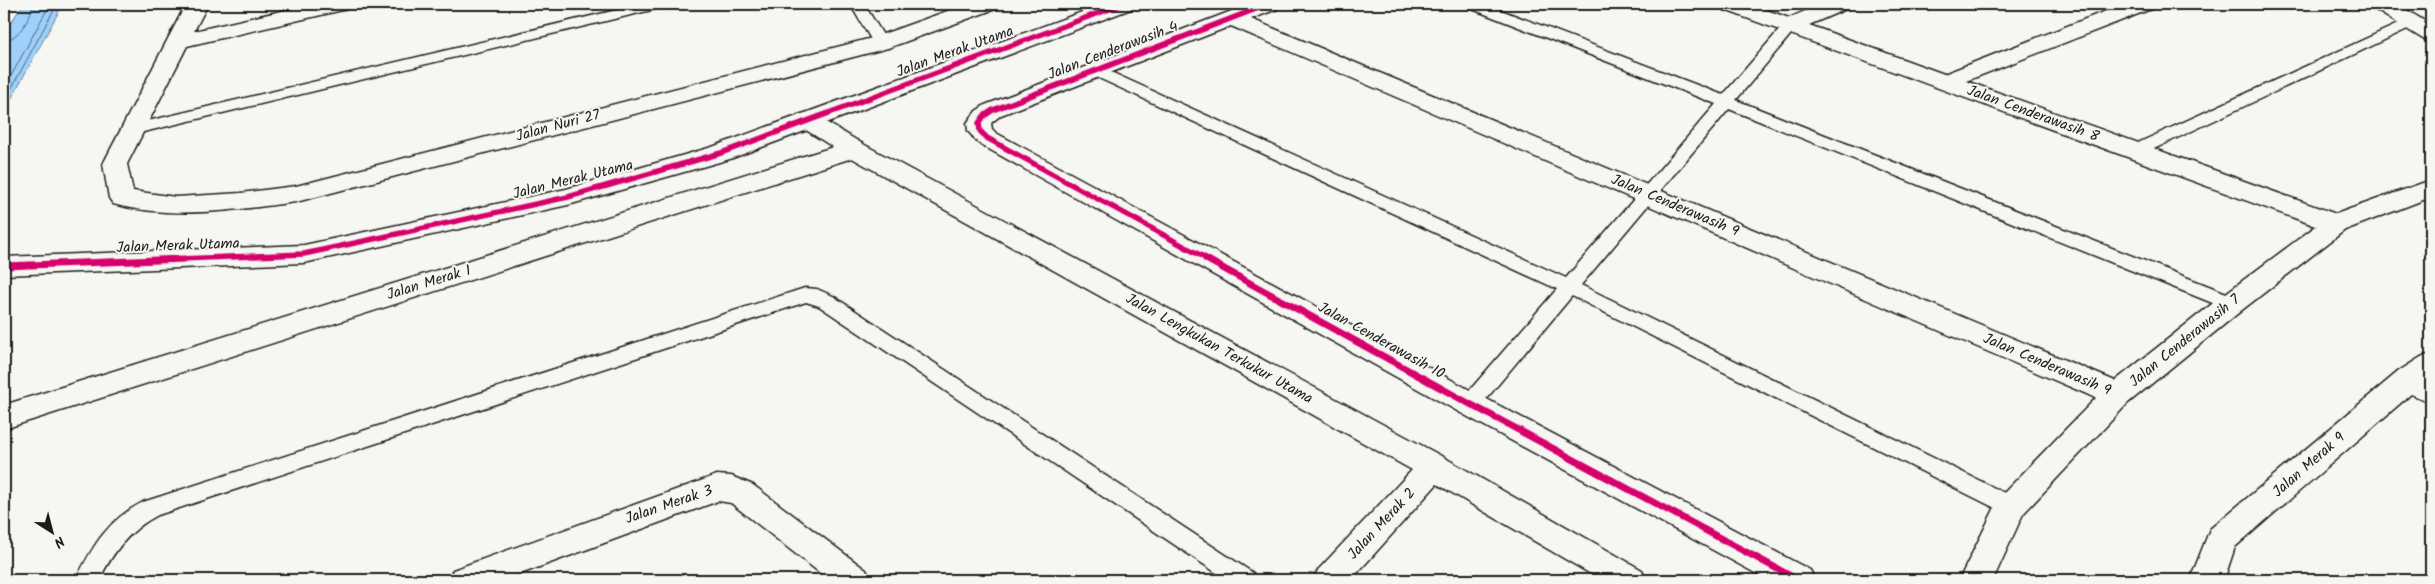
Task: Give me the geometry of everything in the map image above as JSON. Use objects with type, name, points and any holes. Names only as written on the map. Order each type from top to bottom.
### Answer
[{"type":"street","points":[[131,130],[197,4]]},
{"type":"street","points":[[178,41],[339,4]]},
{"type":"street","name":"Jalan Nuri 27","points":[[131,130],[115,164],[122,198],[176,205],[241,201],[296,194],[880,43],[987,4]]},
{"type":"street","name":"Jalan Merak Utama","points":[[4,266],[304,254],[568,197],[721,153],[1123,4]]},
{"type":"street","name":"Jalan Cenderawasih 4","points":[[993,110],[1269,4]]},
{"type":"street","name":"Jalan Cenderawasih 8","points":[[1730,4],[2336,224]]},
{"type":"street","points":[[1791,25],[1838,4]]},
{"type":"street","points":[[1944,82],[2143,4]]},
{"type":"street","points":[[2382,4],[2431,34]]},
{"type":"street","name":"Jalan Cenderawasih 9","points":[[1231,18],[2118,395]]},
{"type":"street","name":"Jalan Cenderawasih 10","points":[[993,110],[984,116],[979,124],[980,131],[987,138],[1470,404],[1798,580]]},
{"type":"street","name":"Jalan Lengkukan Terkukur Utama","points":[[806,120],[854,149],[1434,467],[1630,580]]},
{"type":"street","name":"Jalan Merak 1","points":[[4,417],[854,149]]},
{"type":"street","name":"Jalan Cenderawasih 7","points":[[1976,580],[2011,506],[2118,395],[2232,303],[2336,224],[2431,188]]},
{"type":"street","name":"Jalan Merak 9","points":[[2207,580],[2222,539],[2424,378]]},
{"type":"street","name":"Jalan Merak 2","points":[[1330,580],[1434,467]]},
{"type":"street","name":"Jalan Merak 3","points":[[465,580],[717,488],[730,489],[742,494],[854,580]]},
{"type":"lane","points":[[131,130],[660,4]]},
{"type":"lane","points":[[857,4],[880,43]]},
{"type":"lane","points":[[1472,4],[1726,102],[2232,303]]},
{"type":"lane","points":[[2135,151],[2411,22]]},
{"type":"lane","points":[[1470,404],[1791,25]]},
{"type":"lane","points":[[1096,71],[1569,287],[2011,506]]},
{"type":"lane","points":[[87,580],[110,540],[120,527],[134,516],[151,508],[805,295],[817,296],[826,300],[1245,580]]},
{"type":"water","points":[[23,4],[63,4],[4,112],[4,33]]},
{"type":"cycle path","points":[[4,266],[304,254],[568,197],[721,153],[1123,4]]},
{"type":"cycle path","points":[[1269,4],[993,110],[984,116],[979,123],[980,131],[987,138],[1470,404],[1798,580]]}]
